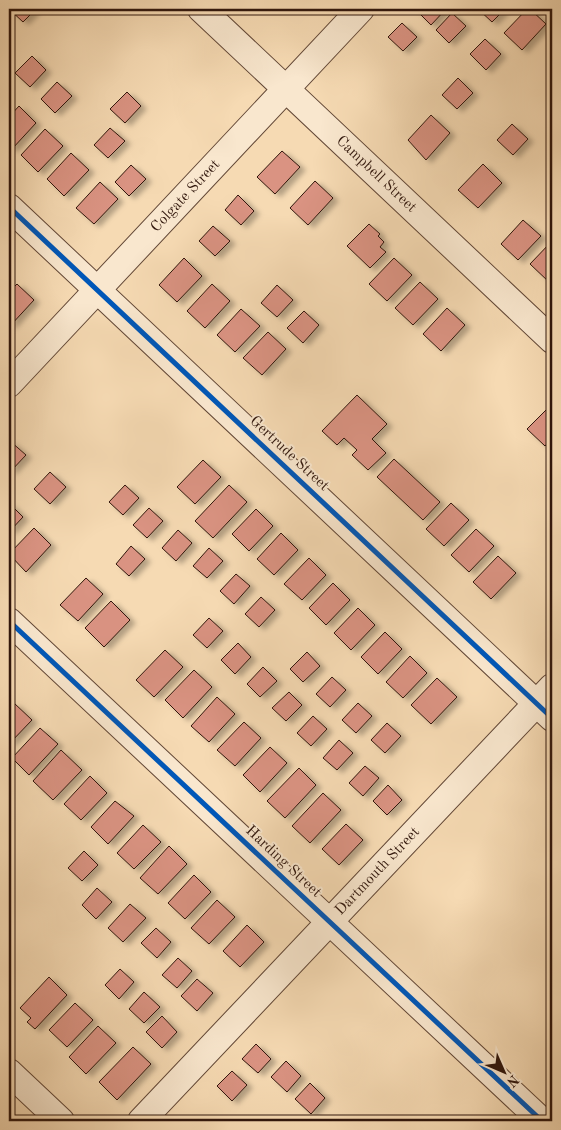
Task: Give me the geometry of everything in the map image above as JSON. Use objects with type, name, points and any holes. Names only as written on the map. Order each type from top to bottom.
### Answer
[{"type":"street","name":"Campbell Street","points":[[201,9],[552,340]]},
{"type":"street","name":"Colgate Street","points":[[9,384],[361,9]]},
{"type":"street","name":"Gertrude Street","points":[[9,207],[96,290],[547,703]]},
{"type":"street","name":"Harding Street","points":[[9,620],[328,922],[542,1121]]},
{"type":"street","name":"Dartmouth Street","points":[[141,1121],[328,922],[547,703]]},
{"type":"street","points":[[9,1072],[61,1121]]},
{"type":"building","points":[[9,9],[36,9],[23,22]]},
{"type":"building","points":[[415,9],[446,9],[431,25]]},
{"type":"building","points":[[478,9],[505,9],[492,22]]},
{"type":"building","points":[[527,9],[530,9],[546,24],[522,50],[504,33]]},
{"type":"building","points":[[452,13],[466,26],[449,43],[436,30]]},
{"type":"building","points":[[402,23],[417,37],[403,51],[388,37]]},
{"type":"building","points":[[485,39],[501,54],[486,70],[470,54]]},
{"type":"building","points":[[32,56],[46,70],[30,87],[15,73]]},
{"type":"building","points":[[458,78],[473,93],[457,109],[442,95]]},
{"type":"building","points":[[57,82],[72,96],[55,113],[41,99]]},
{"type":"building","points":[[127,92],[141,106],[125,123],[110,109]]},
{"type":"building","points":[[19,106],[36,123],[12,149],[9,146],[9,117]]},
{"type":"building","points":[[431,115],[450,133],[426,160],[408,140]]},
{"type":"building","points":[[512,124],[528,139],[513,155],[497,140]]},
{"type":"building","points":[[110,128],[125,141],[108,158],[94,145]]},
{"type":"building","points":[[45,129],[63,146],[38,172],[21,155]]},
{"type":"building","points":[[282,151],[300,167],[275,194],[257,177]]},
{"type":"building","points":[[71,153],[89,170],[64,196],[47,179]]},
{"type":"building","points":[[483,164],[502,183],[478,208],[458,190]]},
{"type":"building","points":[[131,165],[146,179],[129,196],[115,182]]},
{"type":"building","points":[[315,181],[333,198],[308,225],[290,208]]},
{"type":"building","points":[[100,182],[118,199],[94,224],[76,208]]},
{"type":"building","points":[[238,195],[254,211],[241,225],[225,210]]},
{"type":"building","points":[[523,220],[541,236],[518,260],[501,244]]},
{"type":"building","points":[[369,224],[380,234],[378,236],[384,242],[380,247],[386,252],[370,268],[347,246]]},
{"type":"building","points":[[213,226],[230,241],[215,256],[199,241]]},
{"type":"building","points":[[552,241],[552,278],[549,282],[530,264]]},
{"type":"building","points":[[184,258],[202,276],[177,302],[159,285]]},
{"type":"building","points":[[394,258],[412,275],[387,301],[369,284]]},
{"type":"building","points":[[420,282],[438,299],[413,325],[395,308]]},
{"type":"building","points":[[17,284],[34,300],[10,326],[9,292]]},
{"type":"building","points":[[212,284],[230,301],[205,328],[187,311]]},
{"type":"building","points":[[277,285],[293,300],[277,317],[261,303]]},
{"type":"building","points":[[447,308],[465,325],[441,351],[423,334]]},
{"type":"building","points":[[241,309],[260,326],[235,352],[217,335]]},
{"type":"building","points":[[304,311],[319,325],[303,343],[287,328]]},
{"type":"building","points":[[268,332],[286,349],[262,375],[243,358]]},
{"type":"building","points":[[357,395],[387,424],[372,439],[386,453],[368,470],[352,455],[357,450],[344,438],[337,445],[322,431]]},
{"type":"building","points":[[552,404],[552,438],[545,446],[527,429]]},
{"type":"building","points":[[9,442],[26,455],[10,472]]},
{"type":"building","points":[[394,459],[440,502],[423,520],[377,477]]},
{"type":"building","points":[[203,460],[221,477],[195,504],[177,487]]},
{"type":"building","points":[[50,472],[66,487],[50,504],[34,489]]},
{"type":"building","points":[[125,485],[139,498],[123,515],[109,502]]},
{"type":"building","points":[[229,485],[247,502],[213,538],[195,521]]},
{"type":"building","points":[[9,503],[23,517],[9,532]]},
{"type":"building","points":[[451,503],[469,520],[444,546],[426,529]]},
{"type":"building","points":[[149,508],[163,521],[147,538],[133,525]]},
{"type":"building","points":[[256,509],[273,526],[249,551],[232,534]]},
{"type":"building","points":[[34,528],[51,545],[26,572],[9,554]]},
{"type":"building","points":[[476,529],[494,546],[469,572],[451,555]]},
{"type":"building","points":[[178,530],[192,543],[176,561],[162,548]]},
{"type":"building","points":[[281,533],[298,550],[274,575],[257,559]]},
{"type":"building","points":[[131,546],[145,559],[129,576],[116,564]]},
{"type":"building","points":[[209,548],[223,561],[207,578],[193,566]]},
{"type":"building","points":[[498,556],[516,573],[491,599],[473,582]]},
{"type":"building","points":[[309,558],[326,575],[302,600],[284,584]]},
{"type":"building","points":[[236,574],[250,586],[234,604],[220,591]]},
{"type":"building","points":[[86,578],[103,594],[78,621],[60,605]]},
{"type":"building","points":[[333,583],[350,600],[326,625],[309,608]]},
{"type":"building","points":[[261,597],[275,610],[259,627],[245,614]]},
{"type":"building","points":[[111,601],[130,620],[104,647],[85,628]]},
{"type":"building","points":[[358,608],[375,625],[351,650],[334,633]]},
{"type":"building","points":[[209,618],[223,631],[207,648],[193,635]]},
{"type":"building","points":[[385,632],[402,649],[378,674],[361,657]]},
{"type":"building","points":[[238,643],[251,657],[235,674],[221,660]]},
{"type":"building","points":[[165,650],[183,667],[154,697],[136,680]]},
{"type":"building","points":[[307,652],[320,666],[303,682],[290,669]]},
{"type":"building","points":[[410,656],[427,673],[403,698],[386,682]]},
{"type":"building","points":[[263,667],[277,681],[260,697],[247,684]]},
{"type":"building","points":[[194,670],[212,687],[183,718],[165,700]]},
{"type":"building","points":[[332,677],[346,690],[330,707],[316,694]]},
{"type":"building","points":[[437,678],[457,697],[431,724],[411,705]]},
{"type":"building","points":[[289,692],[302,705],[286,721],[272,708]]},
{"type":"building","points":[[217,697],[235,714],[209,742],[191,726]]},
{"type":"building","points":[[14,703],[32,720],[9,744],[9,709]]},
{"type":"building","points":[[358,703],[372,716],[356,733],[342,720]]},
{"type":"building","points":[[313,716],[327,729],[311,746],[297,733]]},
{"type":"building","points":[[244,722],[261,738],[235,766],[217,750]]},
{"type":"building","points":[[387,723],[401,736],[385,753],[371,740]]},
{"type":"building","points":[[40,728],[58,744],[29,775],[12,758]]},
{"type":"building","points":[[339,740],[353,753],[337,770],[323,758]]},
{"type":"building","points":[[270,747],[287,763],[260,792],[243,775]]},
{"type":"building","points":[[61,750],[82,770],[53,800],[33,781]]},
{"type":"building","points":[[365,766],[379,778],[363,796],[349,783]]},
{"type":"building","points":[[299,768],[316,785],[285,818],[267,801]]},
{"type":"building","points":[[90,776],[107,793],[81,820],[64,804]]},
{"type":"building","points":[[388,785],[402,800],[387,815],[373,801]]},
{"type":"building","points":[[323,793],[341,810],[310,843],[292,826]]},
{"type":"building","points":[[115,801],[134,816],[108,844],[91,827]]},
{"type":"building","points":[[346,824],[363,840],[339,865],[322,849]]},
{"type":"building","points":[[143,825],[161,842],[134,869],[117,853]]},
{"type":"building","points":[[169,846],[187,864],[158,894],[140,878]]},
{"type":"building","points":[[84,851],[98,865],[82,881],[68,868]]},
{"type":"building","points":[[194,875],[211,892],[185,919],[168,903]]},
{"type":"building","points":[[97,888],[112,902],[96,919],[82,905]]},
{"type":"building","points":[[217,900],[235,917],[209,944],[191,928]]},
{"type":"building","points":[[130,904],[146,918],[123,942],[108,928]]},
{"type":"building","points":[[247,925],[264,942],[240,967],[223,951]]},
{"type":"building","points":[[156,928],[171,942],[157,958],[141,943]]},
{"type":"building","points":[[178,958],[192,971],[177,988],[162,975]]},
{"type":"building","points":[[120,969],[134,982],[119,999],[105,985]]},
{"type":"building","points":[[49,977],[67,995],[35,1029],[27,1022],[31,1018],[20,1008]]},
{"type":"building","points":[[197,979],[213,993],[197,1011],[181,996]]},
{"type":"building","points":[[144,992],[160,1007],[144,1023],[129,1009]]},
{"type":"building","points":[[75,1003],[93,1020],[67,1047],[49,1030]]},
{"type":"building","points":[[162,1016],[177,1032],[162,1048],[146,1032]]},
{"type":"building","points":[[98,1026],[116,1043],[86,1074],[69,1057]]},
{"type":"building","points":[[256,1044],[271,1059],[258,1073],[242,1059]]},
{"type":"building","points":[[133,1047],[151,1064],[117,1100],[99,1082]]},
{"type":"building","points":[[286,1061],[301,1076],[287,1092],[271,1077]]},
{"type":"building","points":[[232,1071],[247,1085],[232,1101],[217,1086]]},
{"type":"building","points":[[310,1083],[325,1098],[311,1114],[295,1099]]},
{"type":"cycle path","points":[[9,207],[552,718]]},
{"type":"cycle path","points":[[9,621],[542,1121]]}]
